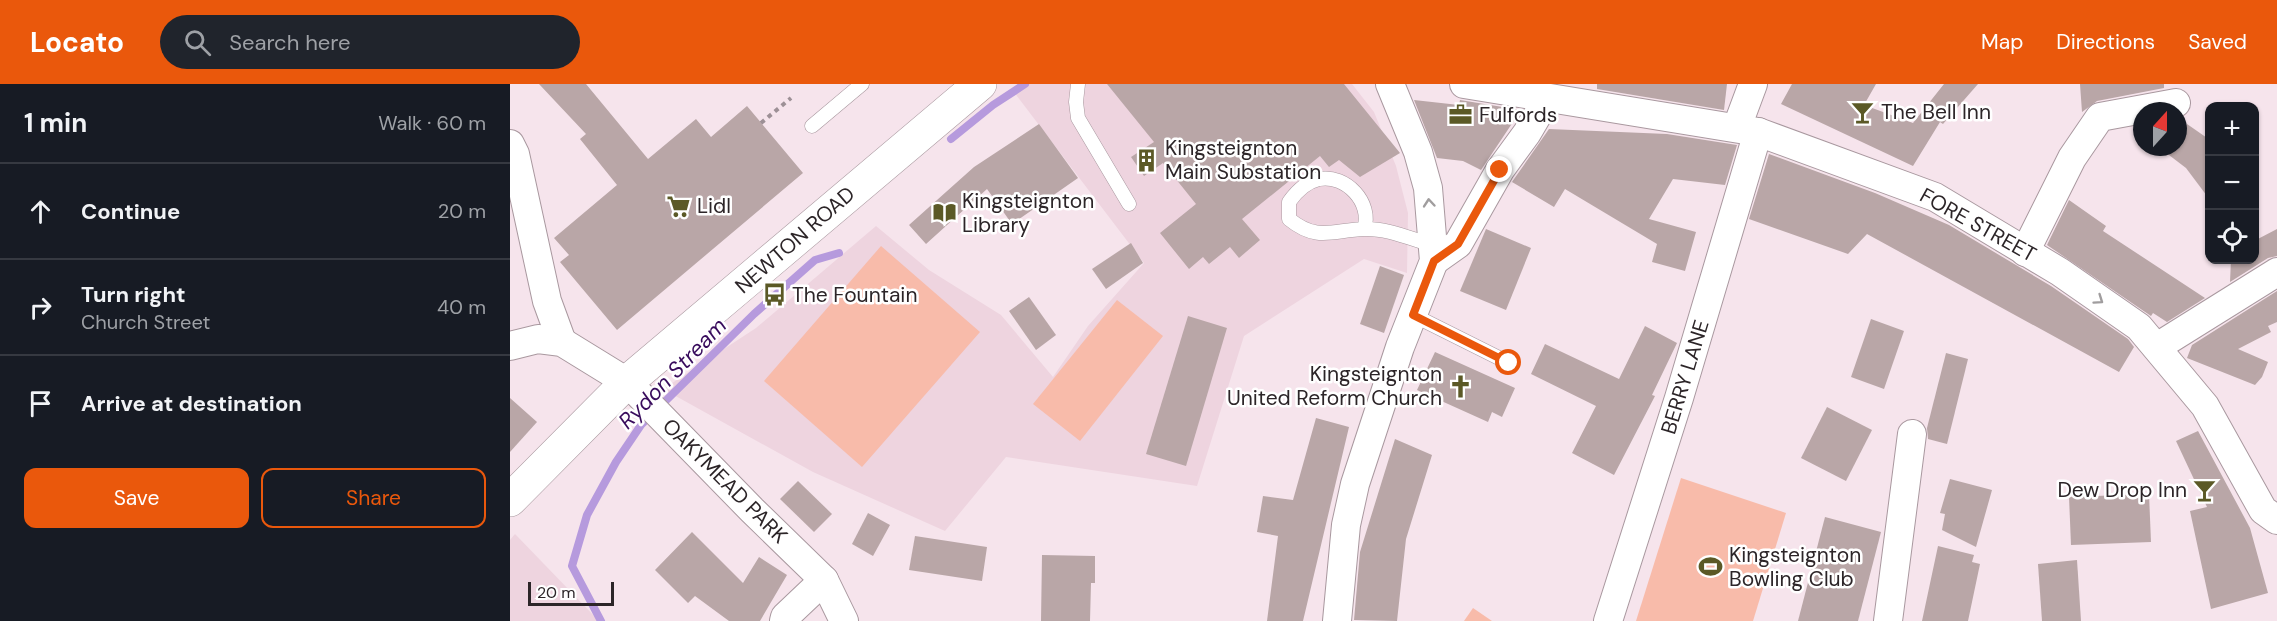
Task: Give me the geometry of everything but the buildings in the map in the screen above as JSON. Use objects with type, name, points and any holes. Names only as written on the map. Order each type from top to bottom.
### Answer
[{"type":"main road","name":"NEWTON ROAD","points":[[510,500],[636,391],[980,84]]},
{"type":"street","points":[[1337,621],[1346,525],[1355,484],[1433,253],[1428,188],[1418,152],[1390,84]]},
{"type":"street","name":"FORE STREET","points":[[1464,84],[1748,129],[1935,197],[2060,272],[2139,327],[2205,406],[2263,510],[2277,520]]},
{"type":"street","name":"BERRY LANE","points":[[1608,621],[1679,398],[1748,129],[1753,84]]},
{"type":"street","points":[[1433,253],[1458,244],[1500,170],[1527,134],[1548,99]]},
{"type":"street","points":[[2025,252],[2072,158],[2100,117],[2133,111]]},
{"type":"street","points":[[510,144],[515,154],[548,301],[562,342],[538,339],[510,346]]},
{"type":"street","points":[[2157,347],[2277,272]]},
{"type":"street","name":"OAKYMEAD PARK","points":[[562,342],[636,391],[824,580],[844,621]]},
{"type":"street","points":[[1888,621],[1912,434]]},
{"type":"street","points":[[784,621],[785,617],[824,580]]},
{"type":"lane","points":[[812,126],[862,84]]},
{"type":"lane","points":[[1078,84],[1076,102],[1078,118],[1129,204]]},
{"type":"lane","points":[[1364,229],[1367,216],[1359,196],[1335,180],[1319,179],[1304,185],[1289,202],[1289,219],[1305,230],[1329,233],[1364,229],[1386,232],[1433,253]]},
{"type":"lane","points":[[1413,315],[1509,363]]},
{"type":"path","points":[[760,123],[791,98]]},
{"type":"shaded area","points":[[1027,84],[1352,84],[1374,112],[1396,166],[1408,213],[1407,273],[1364,259],[1244,336],[1197,486],[1006,457],[945,531],[813,472],[663,389],[756,328],[876,226],[929,270],[1001,315],[1053,377],[1088,326],[1144,263],[1014,92]]},
{"type":"shaded area","points":[[881,246],[980,332],[862,467],[764,381]]},
{"type":"shaded area","points":[[1117,300],[1163,336],[1080,441],[1033,404]]},
{"type":"shaded area","name":"Kingsteignton Bowling Club","points":[[1681,478],[1786,513],[1753,621],[1636,621]]},
{"type":"shaded area","points":[[515,534],[599,621],[510,621],[510,540]]},
{"type":"shaded area","points":[[1473,608],[1492,621],[1464,621]]},
{"type":"waterway","points":[[951,139],[993,105],[1025,84]]},
{"type":"waterway","name":"Rydon Stream","points":[[601,621],[572,566],[587,515],[616,462],[641,425],[754,314],[815,260],[839,253]]},
{"type":"place","name":"The Bell Inn","points":[[1863,112]]},
{"type":"place","name":"Fulfords","points":[[1461,115]]},
{"type":"place","name":"Kingsteignton Main Substation","points":[[1147,160]]},
{"type":"place","name":"Lidl","points":[[679,206]]},
{"type":"place","name":"Kingsteignton Library","points":[[944,213]]},
{"type":"place","name":"The Fountain","points":[[774,295]]},
{"type":"place","name":"Kingsteignton United Reform Church","points":[[1460,386]]},
{"type":"place","name":"Dew Drop Inn","points":[[2205,490]]},
{"type":"place","name":"Kingsteignton Bowling Club","points":[[1711,567]]},
{"type":"route","points":[[1500,170],[1458,244],[1434,261],[1413,315],[1509,363]]}]
